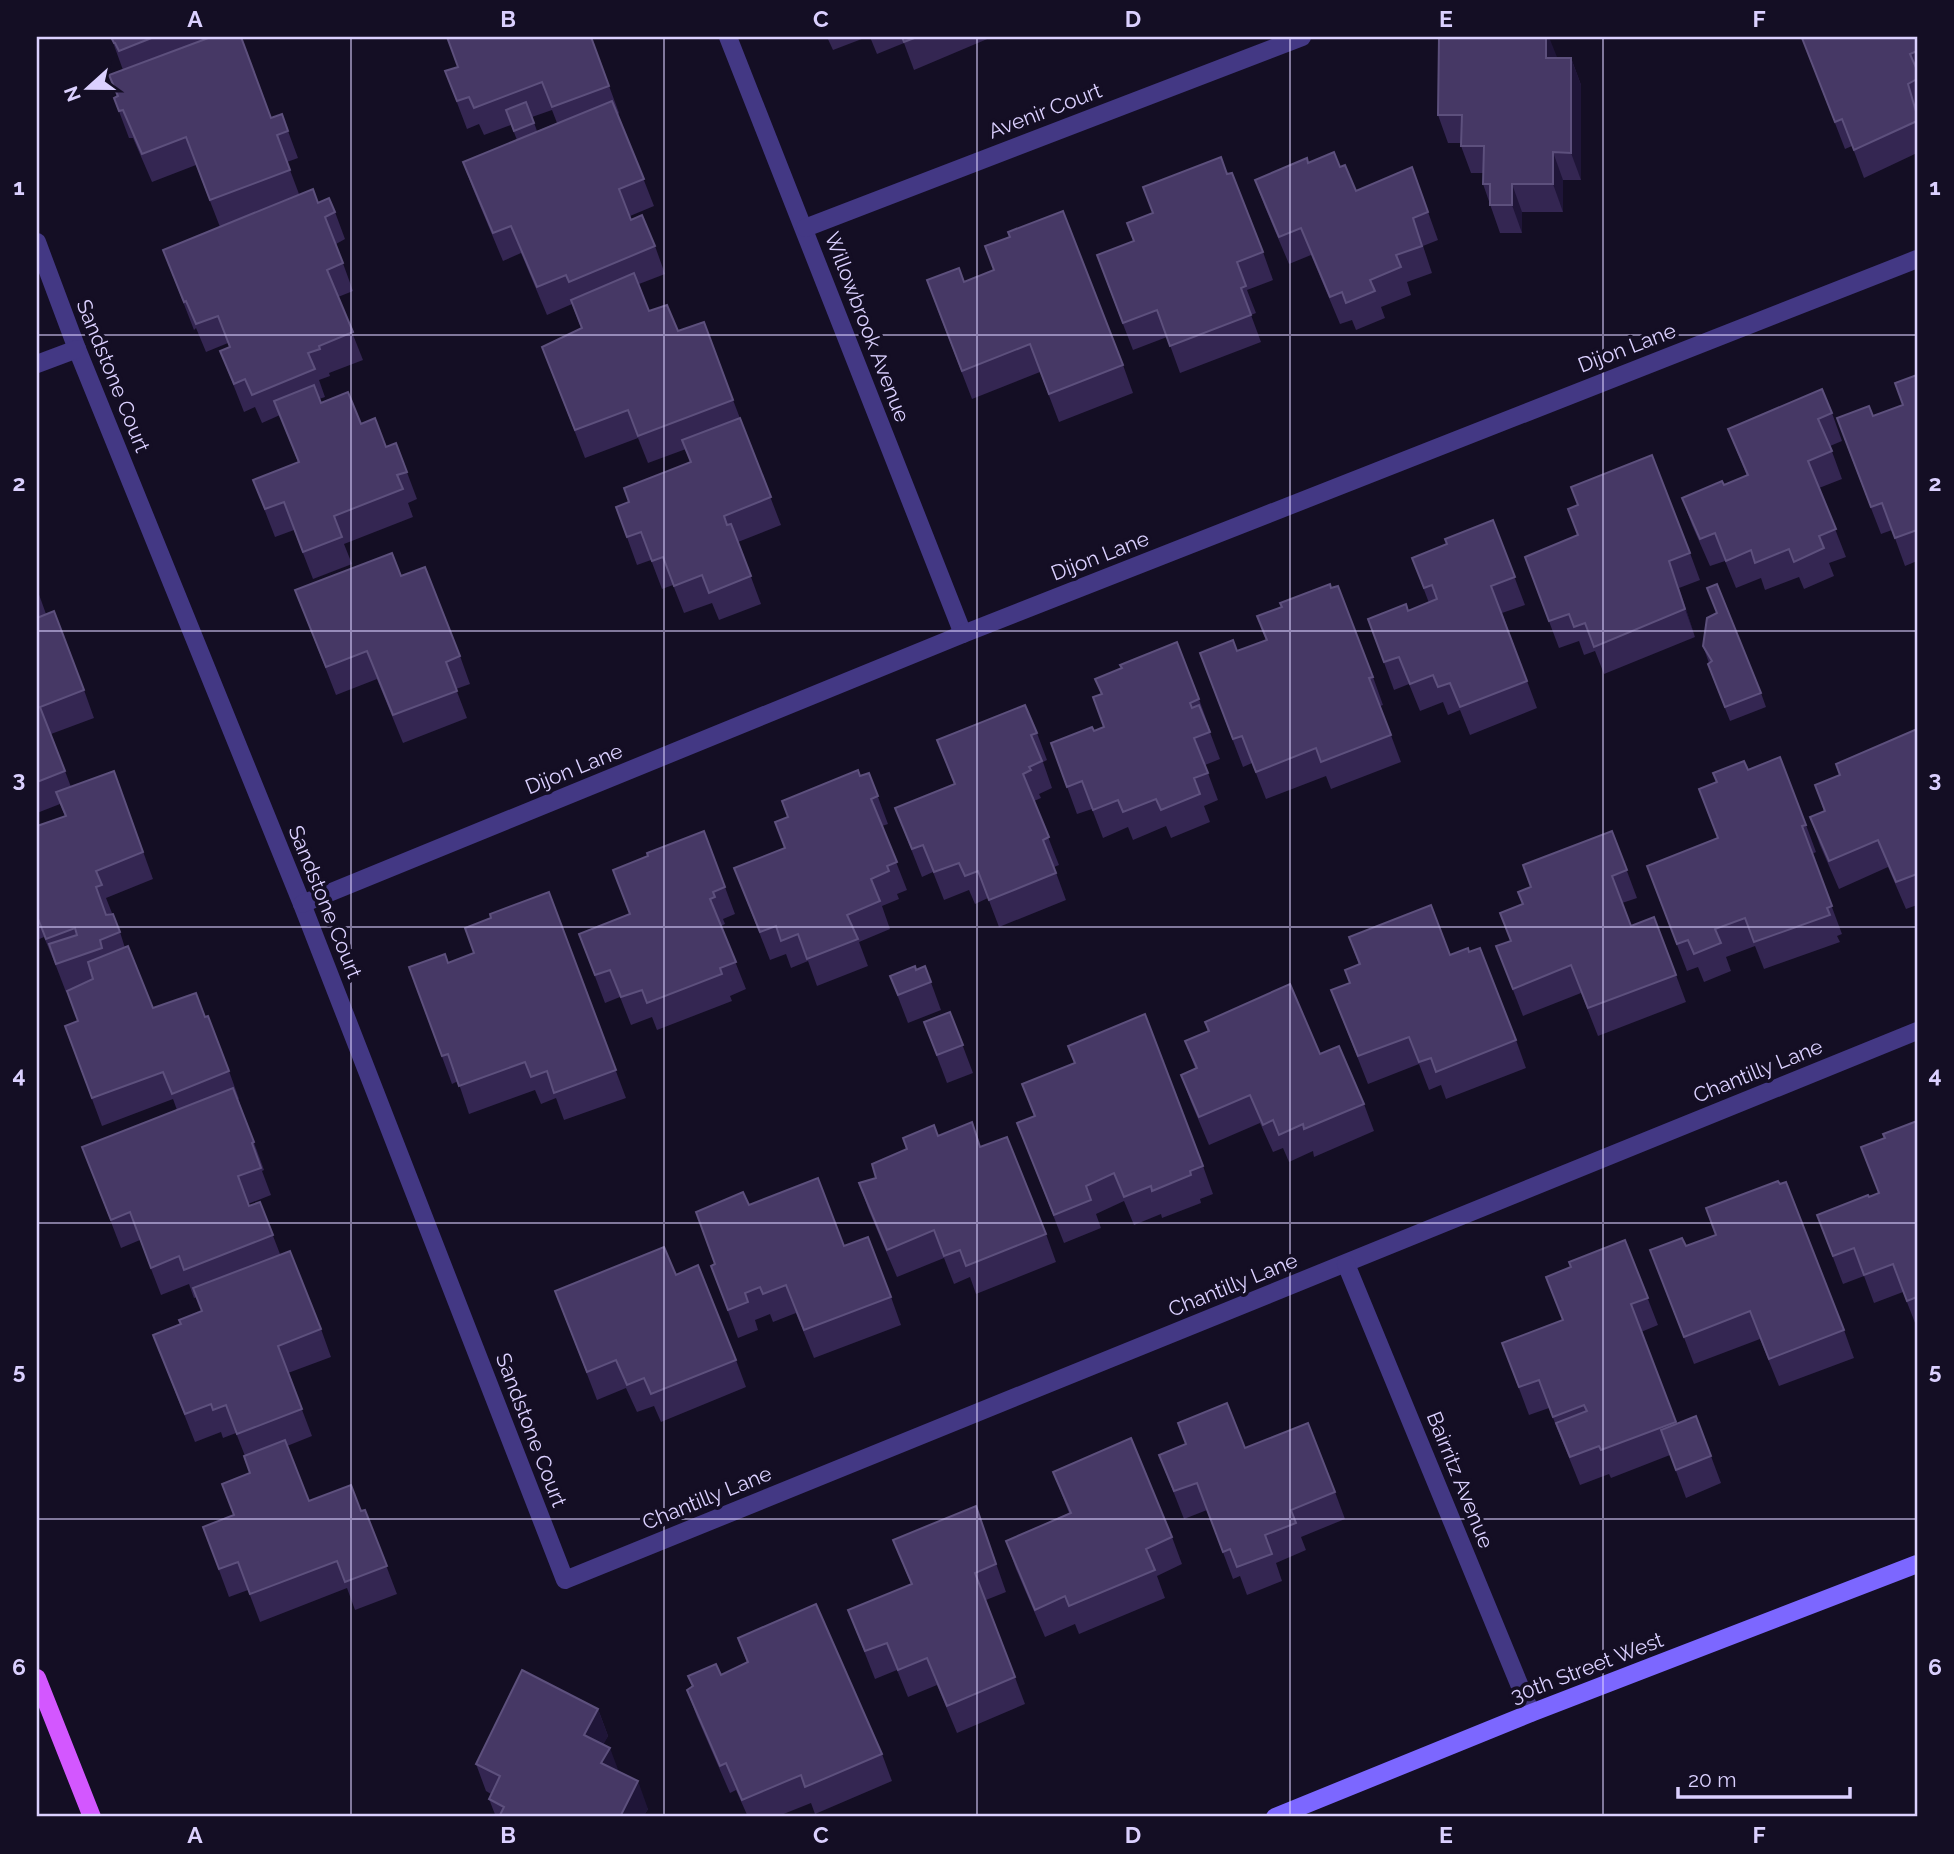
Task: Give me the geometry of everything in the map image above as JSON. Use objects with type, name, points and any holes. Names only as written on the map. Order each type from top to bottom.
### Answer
[{"type":"main road","points":[[37,1678],[92,1817]]},
{"type":"street","name":"Willowbrook Avenue","points":[[728,37],[962,634]]},
{"type":"street","name":"Avenir Court","points":[[804,228],[1302,37]]},
{"type":"street","name":"Sandstone Court","points":[[37,242],[77,349],[302,904],[565,1580]]},
{"type":"street","name":"Dijon Lane","points":[[302,904],[962,634],[1917,259]]},
{"type":"street","points":[[37,364],[77,349]]},
{"type":"street","name":"Chantilly Lane","points":[[565,1580],[1917,1031]]},
{"type":"street","name":"Bairritz Avenue","points":[[1346,1264],[1531,1713]]},
{"type":"street","name":"30th Street West","points":[[1275,1817],[1531,1713],[1917,1564]]},
{"type":"building","points":[[111,37],[154,37],[119,51]]},
{"type":"building","points":[[211,37],[241,37],[271,118],[282,114],[288,131],[277,135],[290,170],[210,200],[186,137],[142,154],[123,110],[119,111],[114,98],[118,96],[109,75]]},
{"type":"building","points":[[447,37],[591,37],[609,86],[552,107],[542,82],[474,108],[469,97],[457,101],[445,71],[458,67]]},
{"type":"building","points":[[902,37],[917,37],[904,42]]},
{"type":"building","points":[[1439,37],[1546,37],[1546,58],[1571,58],[1571,153],[1553,152],[1553,184],[1512,184],[1512,205],[1490,205],[1490,184],[1483,184],[1484,146],[1461,146],[1462,115],[1438,115]]},
{"type":"building","points":[[1917,37],[1917,51],[1910,54],[1917,70],[1917,79],[1908,84],[1917,121],[1854,150],[1842,119],[1835,122],[1802,38]]},
{"type":"building","points":[[612,101],[644,179],[619,189],[631,220],[642,215],[655,246],[569,282],[566,275],[537,287],[511,226],[493,233],[463,162]]},
{"type":"building","points":[[526,102],[534,123],[514,131],[506,110]]},
{"type":"building","points":[[1334,152],[1340,167],[1345,165],[1356,191],[1412,167],[1428,212],[1413,218],[1422,246],[1396,255],[1401,267],[1370,280],[1375,291],[1346,303],[1342,292],[1330,297],[1301,228],[1279,237],[1255,180],[1307,158],[1308,163]]},
{"type":"building","points":[[1221,157],[1227,174],[1232,173],[1263,252],[1237,262],[1246,286],[1241,288],[1251,315],[1170,346],[1157,310],[1123,323],[1097,255],[1134,241],[1127,223],[1153,213],[1143,187]]},
{"type":"building","points":[[313,189],[318,203],[329,198],[335,212],[325,217],[343,263],[327,270],[353,332],[308,353],[315,369],[252,395],[245,379],[234,384],[220,351],[230,347],[218,316],[196,324],[163,250]]},
{"type":"building","points":[[1063,211],[1123,365],[1049,394],[1030,344],[962,371],[927,280],[959,268],[964,282],[994,270],[985,246],[1010,237],[1008,232]]},
{"type":"building","points":[[634,273],[649,311],[667,305],[678,331],[704,322],[733,400],[638,436],[628,410],[575,430],[542,347],[582,328],[571,300]]},
{"type":"building","points":[[1917,375],[1917,530],[1895,538],[1882,503],[1871,507],[1837,418],[1869,406],[1873,416],[1903,405],[1895,383]]},
{"type":"building","points":[[314,385],[321,403],[348,392],[361,424],[375,418],[386,447],[396,443],[407,472],[397,475],[403,489],[334,516],[342,537],[303,552],[284,502],[265,509],[253,480],[299,462],[274,401]]},
{"type":"building","points":[[1822,389],[1832,413],[1818,419],[1832,451],[1808,461],[1836,529],[1819,536],[1824,548],[1794,562],[1789,549],[1755,563],[1751,550],[1726,561],[1715,533],[1700,539],[1682,498],[1722,481],[1724,485],[1748,475],[1728,429]]},
{"type":"building","points":[[740,418],[771,497],[724,516],[727,525],[731,524],[751,576],[709,593],[702,575],[674,586],[663,557],[652,561],[641,532],[627,537],[616,507],[629,502],[624,488],[691,462],[682,440]]},
{"type":"building","points":[[1652,455],[1690,553],[1669,561],[1685,609],[1594,647],[1585,623],[1574,627],[1569,614],[1549,621],[1525,557],[1578,535],[1568,509],[1578,505],[1571,487]]},
{"type":"building","points":[[1493,520],[1515,577],[1491,586],[1527,681],[1460,707],[1450,683],[1438,687],[1433,675],[1410,684],[1399,657],[1384,662],[1368,619],[1406,604],[1408,611],[1437,599],[1432,585],[1424,588],[1412,558],[1447,544],[1445,539]]},
{"type":"building","points":[[392,553],[401,576],[425,567],[460,656],[446,662],[457,691],[393,715],[367,651],[326,667],[295,590]]},
{"type":"building","points":[[1330,584],[1331,588],[1338,586],[1373,677],[1369,678],[1391,735],[1321,762],[1316,748],[1256,772],[1242,736],[1233,739],[1200,653],[1233,640],[1237,651],[1267,640],[1257,616],[1282,607],[1280,603]]},
{"type":"building","points":[[1717,584],[1761,693],[1725,707],[1708,664],[1712,661],[1703,646],[1707,618],[1717,613],[1707,588]]},
{"type":"building","points":[[54,611],[84,690],[40,707],[65,771],[37,782],[37,618]]},
{"type":"building","points":[[1177,642],[1199,699],[1190,703],[1192,708],[1199,705],[1210,732],[1194,738],[1208,773],[1194,778],[1200,794],[1161,810],[1156,799],[1123,812],[1118,800],[1093,810],[1082,781],[1067,787],[1051,743],[1092,727],[1094,731],[1104,727],[1093,697],[1102,694],[1095,679],[1122,668],[1120,665]]},
{"type":"building","points":[[1025,705],[1037,733],[1031,735],[1042,761],[1029,767],[1031,770],[1023,774],[1049,837],[1043,840],[1056,873],[989,900],[978,871],[965,876],[959,863],[934,872],[923,845],[912,849],[895,808],[955,784],[937,740]]},
{"type":"building","points":[[1917,729],[1917,874],[1896,882],[1878,840],[1829,861],[1810,817],[1825,811],[1815,785],[1840,775],[1836,764]]},
{"type":"building","points":[[1780,757],[1806,825],[1802,826],[1832,906],[1827,908],[1830,915],[1754,942],[1745,918],[1715,929],[1721,943],[1694,954],[1688,940],[1677,944],[1647,866],[1718,838],[1699,789],[1717,782],[1713,773],[1744,761],[1748,770]]},
{"type":"building","points":[[858,770],[860,776],[869,773],[878,796],[871,799],[897,862],[887,866],[889,871],[871,879],[880,901],[847,915],[858,939],[807,959],[798,934],[781,941],[776,926],[760,932],[734,868],[785,848],[775,822],[788,817],[782,801]]},
{"type":"building","points":[[114,771],[143,852],[96,871],[102,885],[96,887],[106,915],[113,914],[120,932],[100,940],[102,948],[56,964],[49,944],[77,935],[75,928],[46,939],[37,916],[37,826],[66,816],[56,792]]},
{"type":"building","points":[[704,831],[725,887],[713,892],[715,897],[710,899],[736,962],[720,968],[722,974],[647,1003],[642,990],[621,997],[610,970],[595,975],[579,934],[630,914],[613,870],[648,856],[647,853]]},
{"type":"building","points":[[1612,831],[1627,870],[1612,876],[1631,926],[1654,917],[1676,975],[1588,1008],[1571,965],[1513,989],[1496,946],[1511,941],[1500,913],[1523,904],[1518,892],[1531,887],[1523,865]]},
{"type":"building","points":[[549,892],[616,1070],[554,1093],[547,1071],[531,1077],[525,1062],[459,1086],[448,1054],[442,1056],[409,967],[445,954],[448,963],[474,953],[465,928],[491,918],[490,914]]},
{"type":"building","points":[[1431,905],[1450,955],[1468,948],[1469,952],[1480,948],[1516,1040],[1436,1072],[1431,1058],[1419,1062],[1409,1037],[1358,1056],[1331,990],[1350,983],[1345,970],[1360,964],[1349,937]]},
{"type":"building","points":[[128,946],[153,1008],[196,993],[229,1071],[172,1094],[163,1072],[92,1098],[65,1026],[78,1021],[67,991],[93,979],[88,962]]},
{"type":"building","points":[[915,966],[916,970],[925,966],[931,982],[898,995],[890,976]]},
{"type":"building","points":[[1290,984],[1320,1054],[1339,1046],[1364,1104],[1304,1129],[1303,1124],[1279,1135],[1273,1120],[1263,1125],[1250,1095],[1199,1117],[1181,1075],[1197,1068],[1185,1041],[1209,1031],[1205,1022]]},
{"type":"building","points":[[950,1012],[963,1045],[937,1055],[924,1022]]},
{"type":"building","points":[[1145,1014],[1203,1166],[1190,1171],[1191,1175],[1152,1191],[1151,1186],[1124,1197],[1114,1173],[1086,1186],[1091,1200],[1054,1215],[1017,1123],[1035,1116],[1022,1084],[1075,1063],[1068,1046]]},
{"type":"building","points":[[233,1088],[261,1168],[238,1176],[249,1206],[260,1202],[273,1235],[184,1270],[179,1256],[151,1268],[130,1212],[111,1220],[82,1147]]},
{"type":"building","points":[[1917,1121],[1917,1297],[1907,1301],[1893,1264],[1864,1275],[1854,1248],[1833,1256],[1817,1215],[1879,1193],[1861,1147],[1885,1138],[1883,1134]]},
{"type":"building","points":[[972,1122],[980,1147],[1007,1137],[1046,1234],[966,1266],[960,1250],[944,1256],[934,1230],[887,1250],[859,1183],[876,1178],[872,1164],[907,1149],[903,1138],[934,1125],[938,1136]]},
{"type":"building","points":[[818,1178],[844,1246],[868,1237],[891,1297],[804,1330],[786,1285],[763,1294],[760,1287],[745,1293],[748,1302],[728,1310],[711,1266],[715,1264],[696,1212],[743,1192],[749,1205]]},
{"type":"building","points":[[1778,1181],[1780,1184],[1786,1182],[1844,1330],[1769,1359],[1750,1311],[1684,1337],[1650,1250],[1682,1238],[1686,1246],[1716,1235],[1706,1208]]},
{"type":"building","points":[[1625,1240],[1648,1298],[1631,1304],[1676,1422],[1601,1450],[1599,1446],[1570,1457],[1556,1423],[1587,1411],[1584,1405],[1553,1417],[1539,1380],[1519,1387],[1502,1343],[1563,1320],[1546,1277],[1571,1267],[1569,1262]]},
{"type":"building","points":[[664,1247],[676,1275],[698,1265],[736,1360],[651,1394],[644,1378],[627,1385],[616,1360],[587,1372],[555,1291]]},
{"type":"building","points":[[290,1251],[321,1329],[278,1346],[302,1409],[237,1434],[226,1405],[213,1410],[211,1404],[185,1414],[153,1335],[181,1324],[179,1320],[202,1311],[193,1288]]},
{"type":"building","points":[[1227,1403],[1245,1448],[1308,1423],[1335,1492],[1291,1510],[1296,1523],[1265,1535],[1272,1554],[1237,1567],[1230,1549],[1223,1552],[1197,1483],[1174,1491],[1159,1455],[1186,1444],[1178,1423]]},
{"type":"building","points":[[1696,1416],[1711,1456],[1676,1470],[1661,1430]]},
{"type":"building","points":[[1131,1438],[1172,1537],[1146,1549],[1155,1570],[1069,1606],[1065,1596],[1035,1610],[1006,1541],[1071,1513],[1053,1472]]},
{"type":"building","points":[[285,1440],[309,1501],[351,1485],[361,1511],[365,1510],[387,1566],[345,1582],[337,1561],[250,1594],[238,1562],[219,1569],[203,1527],[234,1515],[222,1484],[250,1473],[244,1456]]},
{"type":"building","points":[[976,1506],[996,1564],[975,1573],[1015,1677],[947,1706],[927,1658],[898,1670],[887,1643],[865,1651],[848,1610],[912,1584],[893,1540]]},
{"type":"building","points":[[816,1604],[882,1754],[805,1787],[801,1775],[742,1800],[726,1763],[720,1766],[687,1690],[693,1686],[688,1676],[716,1664],[721,1675],[748,1662],[738,1638]]},
{"type":"building","points":[[522,1670],[598,1709],[584,1735],[610,1748],[601,1763],[638,1781],[620,1817],[499,1817],[504,1807],[489,1799],[500,1776],[476,1764]]}]
